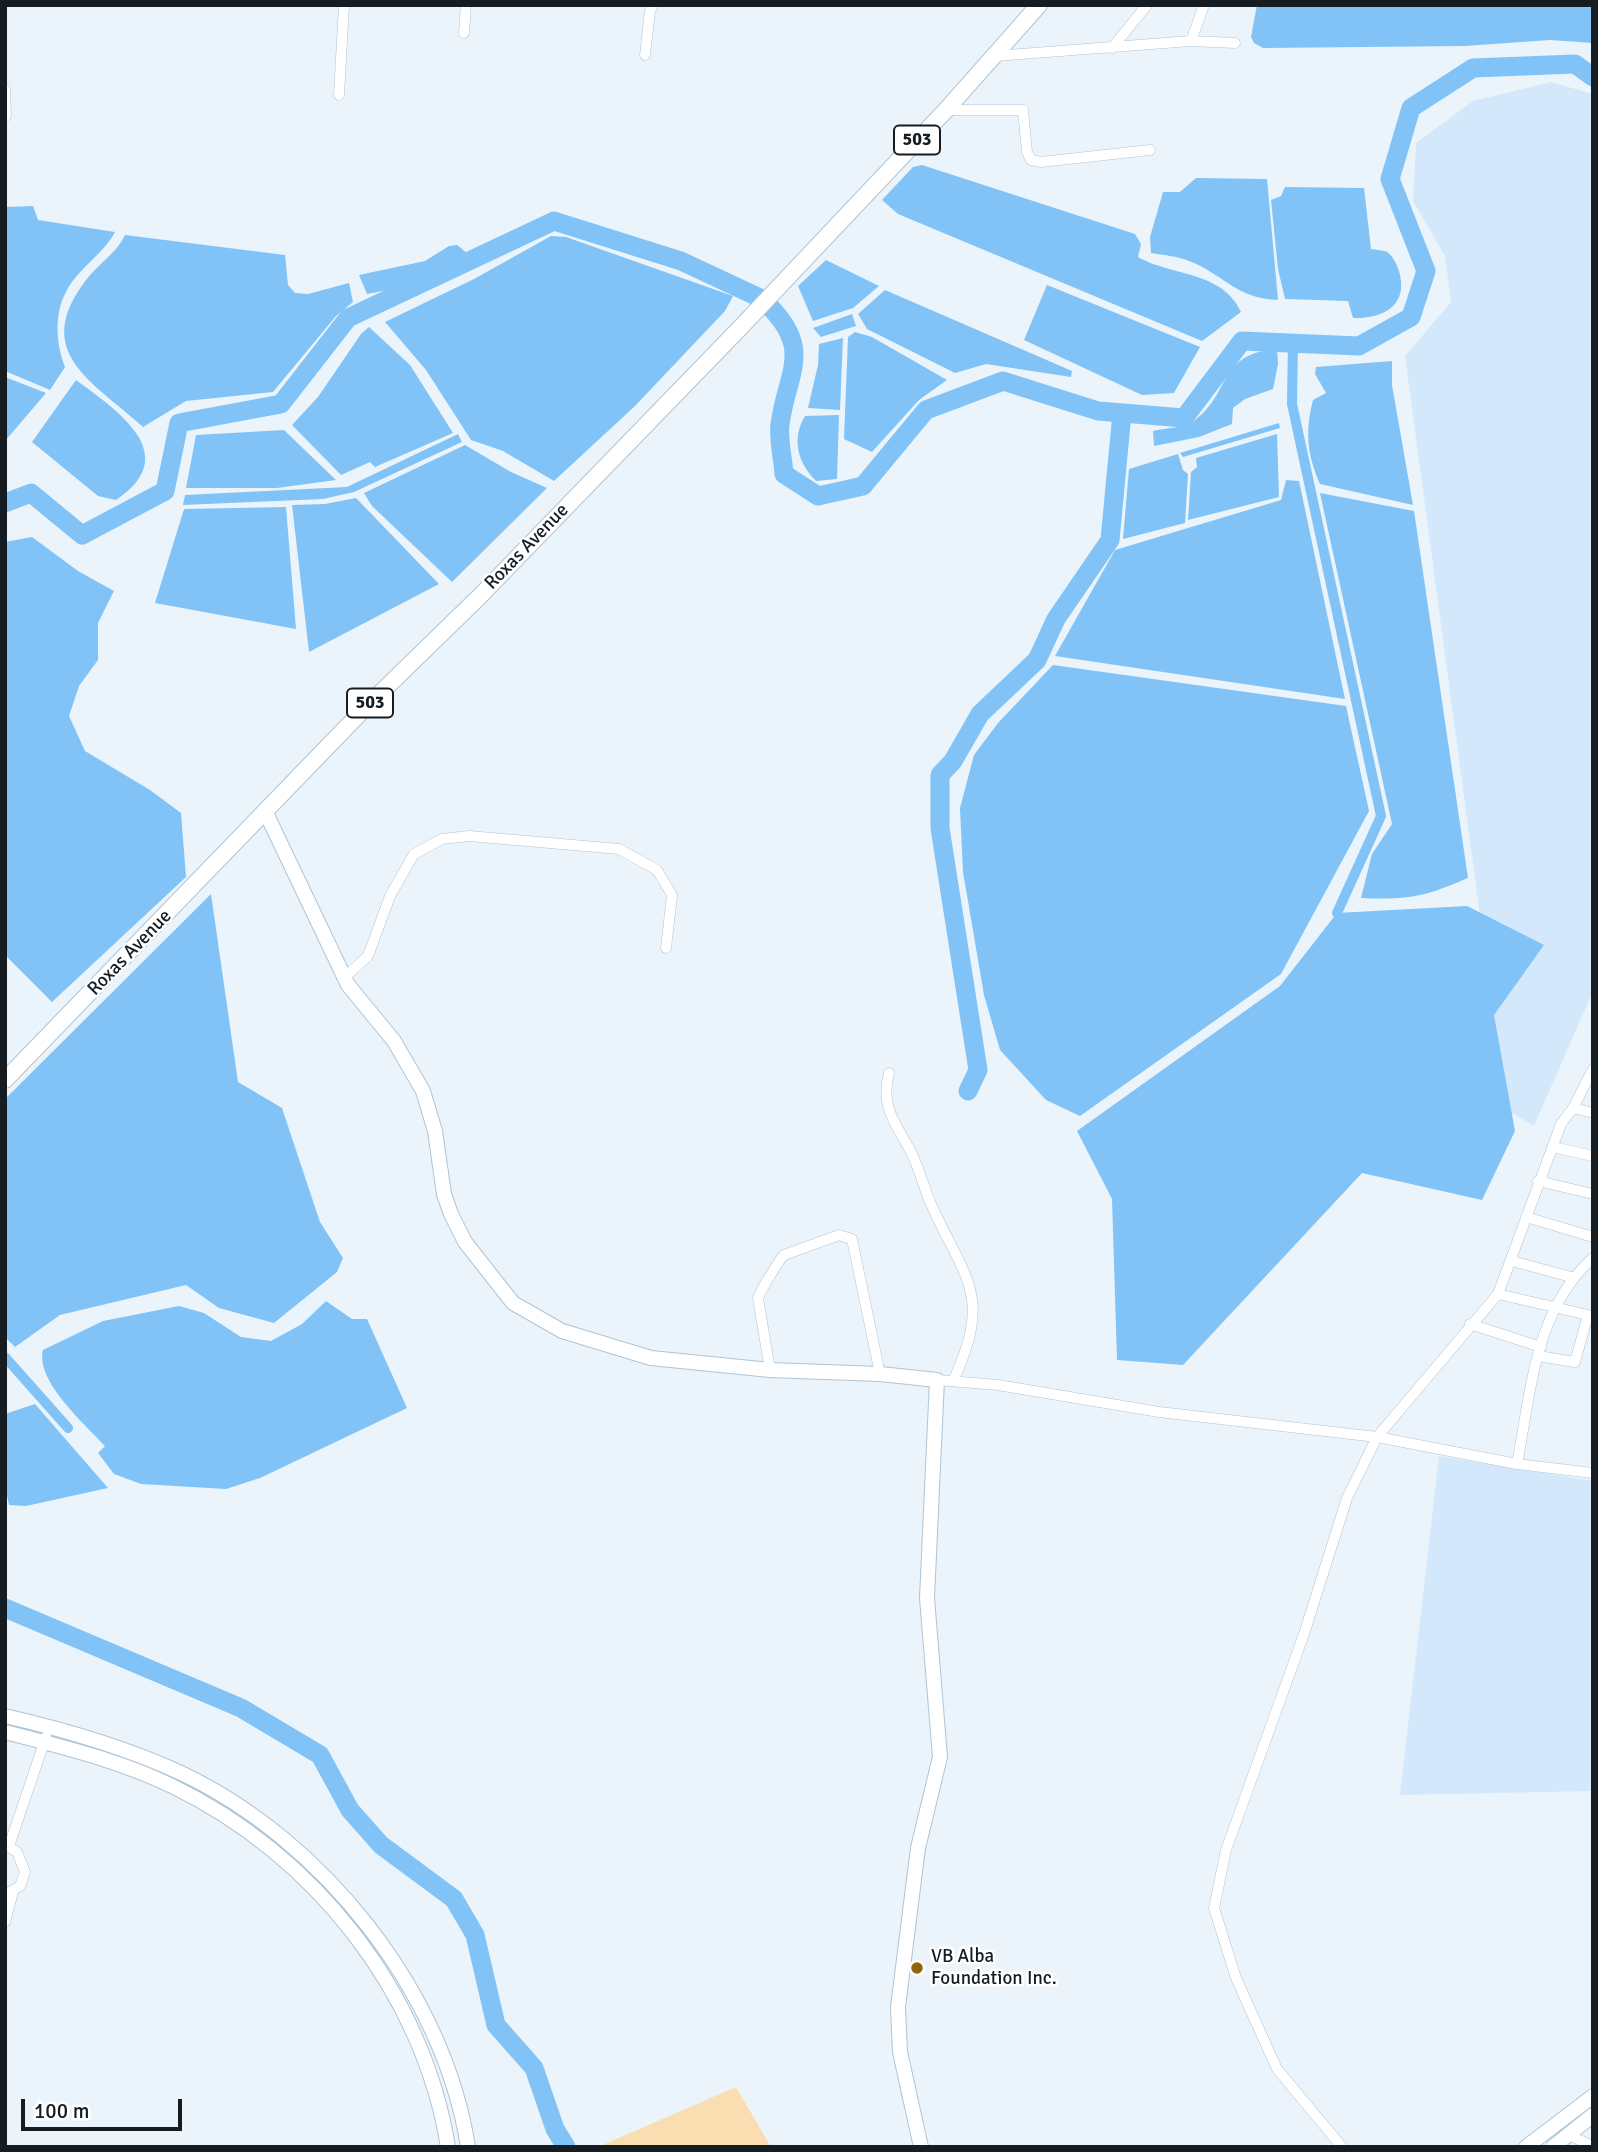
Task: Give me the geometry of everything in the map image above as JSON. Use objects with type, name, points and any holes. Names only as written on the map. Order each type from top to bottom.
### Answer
[{"type":"main road","name":"Roxas Avenue","points":[[5,1080],[366,707],[479,597],[739,329],[946,110],[1039,5]]},
{"type":"street","points":[[339,95],[344,5]]},
{"type":"street","points":[[464,33],[466,5]]},
{"type":"street","points":[[645,55],[653,5]]},
{"type":"street","points":[[1112,48],[1147,5]]},
{"type":"street","points":[[1191,41],[1204,5]]},
{"type":"street","points":[[994,55],[1191,41],[1235,43]]},
{"type":"street","points":[[5,89],[6,116]]},
{"type":"street","points":[[946,110],[1023,110],[1027,152],[1031,160],[1041,162],[1150,150]]},
{"type":"street","points":[[266,813],[344,978],[394,1041],[414,1073],[431,1113],[444,1194],[465,1242],[513,1303],[562,1331],[651,1358],[770,1370],[880,1374],[998,1385],[1159,1412],[1377,1437],[1517,1464],[1593,1473]]},
{"type":"street","points":[[344,978],[368,956],[390,896],[414,855],[442,839],[469,836],[619,849],[656,870],[672,895],[666,948]]},
{"type":"street","points":[[1342,2147],[1278,2069],[1236,1978],[1214,1908],[1226,1850],[1304,1634],[1347,1498],[1377,1437],[1470,1324],[1499,1294],[1560,1124],[1573,1108],[1593,1069]]},
{"type":"street","points":[[889,1073],[884,1091],[885,1105],[914,1158],[930,1203],[970,1284],[971,1332],[968,1348],[953,1381]]},
{"type":"street","points":[[1573,1108],[1593,1113]]},
{"type":"street","points":[[1553,1147],[1593,1156]]},
{"type":"street","points":[[1538,1181],[1593,1195]]},
{"type":"street","points":[[1526,1217],[1593,1237]]},
{"type":"street","points":[[770,1370],[758,1298],[760,1290],[773,1276],[784,1255],[839,1235],[852,1239],[880,1374]]},
{"type":"street","points":[[1517,1464],[1539,1352],[1551,1309],[1572,1276],[1593,1258]]},
{"type":"street","points":[[1513,1261],[1572,1276]]},
{"type":"street","points":[[1470,1324],[1539,1352],[1575,1362],[1588,1315],[1551,1309],[1499,1294]]},
{"type":"street","points":[[921,2147],[900,2052],[898,2007],[922,1825],[940,1757],[928,1598],[937,1380]]},
{"type":"street","points":[[5,1716],[112,1744],[184,1774],[253,1816],[319,1870],[376,1936],[426,2017],[448,2067],[463,2118],[468,2147]]},
{"type":"street","points":[[5,1922],[9,1894],[23,1879],[25,1866],[18,1852],[7,1845],[48,1728]]},
{"type":"street","points":[[5,1732],[108,1759],[173,1786],[243,1829],[308,1881],[362,1942],[410,2024],[432,2081],[448,2147]]},
{"type":"street","points":[[1526,2147],[1593,2096]]},
{"type":"street","points":[[1553,2147],[1593,2115]]},
{"type":"street","points":[[1568,2135],[1593,2146]]},
{"type":"shaded area","points":[[1551,82],[1593,94],[1593,991],[1534,1126],[1506,1110],[1405,356],[1451,302],[1445,256],[1413,201],[1416,143],[1473,101]]},
{"type":"shaded area","points":[[1439,1456],[1593,1481],[1593,1791],[1400,1795]]},
{"type":"shaded area","points":[[736,2087],[771,2147],[598,2147]]},
{"type":"water","points":[[1257,5],[1593,5],[1593,43],[1550,40],[1465,46],[1263,48],[1254,43],[1251,37]]},
{"type":"water","points":[[922,165],[1135,234],[1141,244],[1138,257],[1209,282],[1233,299],[1241,312],[1202,341],[898,214],[882,200],[913,167]]},
{"type":"water","points":[[1196,178],[1267,179],[1278,300],[1264,299],[1241,291],[1201,266],[1184,259],[1151,253],[1150,237],[1163,192],[1180,192]]},
{"type":"water","points":[[1285,187],[1364,188],[1371,249],[1387,252],[1399,271],[1400,293],[1391,308],[1375,316],[1353,318],[1348,301],[1285,299],[1278,269],[1271,200],[1281,196]]},
{"type":"water","points":[[33,206],[38,220],[115,232],[104,248],[77,276],[62,301],[58,329],[65,367],[50,390],[5,371],[5,207]]},
{"type":"water","points":[[125,235],[285,255],[288,285],[295,293],[308,294],[349,283],[353,302],[336,316],[273,392],[186,401],[143,427],[89,380],[75,364],[67,347],[64,327],[70,305],[86,280],[117,248]]},
{"type":"water","points":[[551,236],[566,237],[733,296],[725,311],[635,406],[554,481],[503,451],[471,440],[426,370],[385,322],[474,279]]},
{"type":"water","points":[[457,245],[467,253],[393,289],[367,294],[359,275],[425,261],[449,246]]},
{"type":"water","points":[[826,260],[879,286],[853,308],[813,321],[798,286]]},
{"type":"water","points":[[1047,285],[1200,347],[1174,393],[1142,395],[1024,340]]},
{"type":"water","points":[[885,290],[1072,371],[1071,377],[986,364],[955,373],[867,329],[858,314]]},
{"type":"water","points":[[852,314],[856,326],[821,337],[813,328]]},
{"type":"water","points":[[369,327],[410,365],[453,433],[375,467],[370,462],[341,475],[292,425],[318,397],[361,334]]},
{"type":"water","points":[[855,332],[872,337],[947,380],[919,400],[872,452],[844,439],[848,337]]},
{"type":"water","points":[[843,338],[840,410],[808,408],[818,365],[819,344]]},
{"type":"water","points":[[1277,349],[1278,364],[1273,389],[1245,399],[1233,408],[1232,424],[1199,437],[1154,446],[1153,431],[1181,426],[1195,420],[1215,398],[1234,366],[1244,358],[1258,352]]},
{"type":"water","points":[[1392,361],[1392,385],[1413,505],[1320,484],[1310,453],[1308,433],[1313,400],[1326,393],[1315,374],[1316,367]]},
{"type":"water","points":[[5,377],[46,393],[5,441]]},
{"type":"water","points":[[76,380],[125,420],[137,435],[144,450],[144,467],[136,483],[116,500],[98,496],[32,442]]},
{"type":"water","points":[[839,415],[837,479],[816,481],[801,459],[798,433],[805,416]]},
{"type":"water","points":[[1279,423],[1280,428],[1183,457],[1180,453]]},
{"type":"water","points":[[284,430],[336,480],[277,488],[186,488],[196,435]]},
{"type":"water","points":[[458,434],[462,442],[354,492],[323,499],[183,505],[185,495],[347,487]]},
{"type":"water","points":[[1277,434],[1279,497],[1188,520],[1191,472],[1197,467],[1196,458]]},
{"type":"water","points":[[465,445],[511,472],[547,488],[452,582],[372,506],[364,493]]},
{"type":"water","points":[[1178,454],[1183,470],[1188,474],[1185,523],[1123,539],[1129,469]]},
{"type":"water","points":[[1286,480],[1299,481],[1345,699],[1055,656],[1115,550],[1281,500]]},
{"type":"water","points":[[1320,493],[1414,511],[1468,878],[1427,893],[1404,898],[1361,898],[1372,854],[1392,824]]},
{"type":"water","points":[[356,498],[439,584],[309,652],[292,505],[325,504]]},
{"type":"water","points":[[286,507],[296,629],[155,603],[184,509]]},
{"type":"water","points":[[32,537],[78,571],[114,591],[98,623],[98,660],[79,686],[69,716],[85,751],[150,790],[181,813],[186,877],[52,1002],[5,955],[5,542]]},
{"type":"water","points":[[1053,665],[1346,706],[1369,811],[1281,974],[1080,1116],[1046,1100],[1000,1050],[984,995],[963,872],[960,808],[974,755],[998,723]]},
{"type":"water","points":[[211,894],[238,1082],[282,1108],[320,1222],[343,1258],[337,1272],[274,1323],[219,1308],[186,1285],[60,1315],[15,1347],[5,1337],[5,1099]]},
{"type":"water","points":[[1467,906],[1544,945],[1494,1015],[1515,1131],[1482,1200],[1362,1173],[1183,1365],[1117,1360],[1112,1199],[1077,1131],[1280,986],[1337,913]]},
{"type":"water","points":[[326,1301],[352,1319],[367,1319],[407,1408],[260,1478],[226,1489],[141,1484],[114,1474],[98,1453],[105,1446],[74,1414],[46,1375],[43,1350],[103,1321],[179,1306],[204,1313],[241,1337],[271,1341],[302,1324]]},
{"type":"water","points":[[35,1404],[108,1488],[26,1506],[9,1505],[5,1486],[5,1414]]},
{"type":"waterway","points":[[769,306],[782,322],[794,349],[794,362],[780,424],[784,474],[818,496],[863,486],[926,410],[1003,381],[1098,411],[1184,418],[1242,341],[1359,346],[1411,317],[1426,271],[1390,179],[1411,108],[1473,68],[1575,64],[1593,77]]},
{"type":"waterway","points":[[5,503],[31,493],[82,535],[165,491],[179,423],[281,404],[348,318],[554,221],[681,261],[758,297]]},
{"type":"waterway","points":[[1293,343],[1292,404],[1381,816],[1337,913]]},
{"type":"waterway","points":[[968,1091],[978,1070],[940,828],[940,775],[953,761],[980,714],[1037,660],[1056,619],[1110,540],[1122,413]]},
{"type":"waterway","points":[[5,1357],[68,1428]]},
{"type":"waterway","points":[[5,1608],[241,1708],[320,1755],[350,1810],[381,1845],[454,1899],[475,1935],[496,2025],[534,2068],[555,2129],[566,2147]]},
{"type":"place","name":"VB Alba Foundation Inc.","points":[[917,1968]]}]
